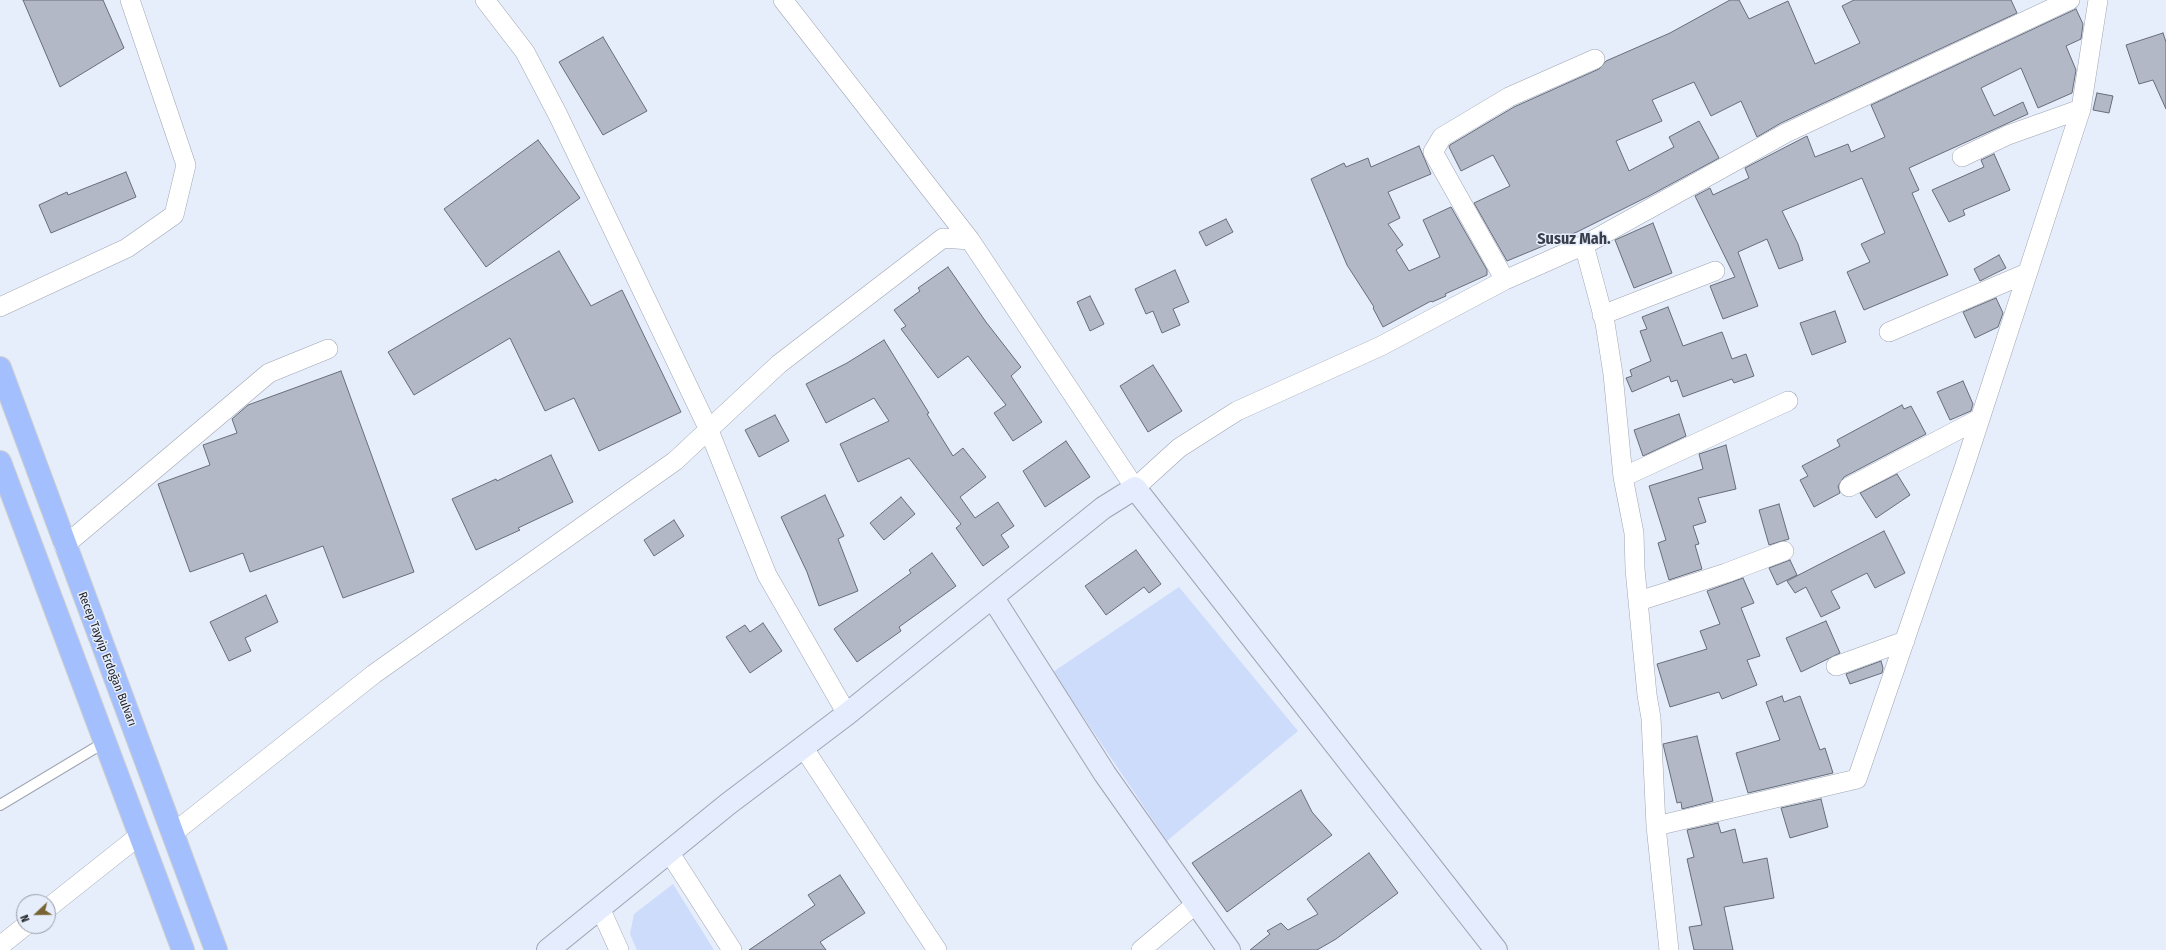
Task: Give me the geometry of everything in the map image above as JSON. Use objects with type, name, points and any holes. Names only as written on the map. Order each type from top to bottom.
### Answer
[{"type":"highway","name":"Recep Tayyip Erdoğan Bulvarı","points":[[0,368],[64,546],[216,950]]},
{"type":"highway","points":[[0,462],[183,950]]},
{"type":"street","points":[[0,307],[127,248],[174,215],[186,165],[130,0]]},
{"type":"street","points":[[484,0],[525,52],[558,115],[708,428],[767,575],[847,714]]},
{"type":"street","points":[[783,0],[970,240],[1135,488],[1496,950]]},
{"type":"street","points":[[548,950],[728,804],[847,714],[1103,508],[1135,488],[1180,448],[1237,411],[1381,346],[1505,280],[1584,245],[1786,133],[2070,0]]},
{"type":"street","points":[[1656,826],[1857,779],[1905,641],[2081,109],[2098,0]]},
{"type":"street","points":[[1505,280],[1433,152],[1436,144],[1445,135],[1509,97],[1595,59]]},
{"type":"street","points":[[1962,157],[2008,135],[2081,109]]},
{"type":"street","points":[[172,834],[374,674],[675,461],[708,428],[779,364],[943,238],[970,240]]},
{"type":"street","points":[[1584,245],[1602,315],[1613,374],[1623,477],[1634,533],[1635,569],[1639,601],[1646,695],[1651,718],[1656,826],[1669,950]]},
{"type":"street","points":[[1602,315],[1715,270]]},
{"type":"street","points":[[1889,332],[2028,273]]},
{"type":"street","points":[[64,546],[270,373],[328,349]]},
{"type":"street","points":[[1623,477],[1788,401]]},
{"type":"street","points":[[1849,487],[1979,419]]},
{"type":"street","points":[[1639,601],[1726,573],[1784,551]]},
{"type":"street","points":[[993,598],[1105,774],[1229,950]]},
{"type":"street","points":[[1836,666],[1905,641]]},
{"type":"street","points":[[804,747],[937,950]]},
{"type":"street","points":[[56,902],[140,835]]},
{"type":"street","points":[[669,852],[732,950]]},
{"type":"street","points":[[1141,950],[1197,903]]},
{"type":"street","points":[[600,908],[619,950]]},
{"type":"street","points":[[0,946],[16,933]]},
{"type":"lane","points":[[0,806],[105,742]]},
{"type":"shaded area","points":[[1179,587],[1298,731],[1167,841],[1053,672]]},
{"type":"shaded area","points":[[673,884],[714,950],[637,950],[630,934],[634,914]]},
{"type":"building","points":[[23,0],[103,0],[124,48],[60,87]]},
{"type":"building","points":[[1730,0],[1739,0],[1749,19],[1788,1],[1815,64],[1860,43],[1842,6],[1854,0],[2011,0],[2017,13],[1781,123],[1757,137],[1741,101],[1711,116],[1694,82],[1652,100],[1662,121],[1616,141],[1629,171],[1674,147],[1669,137],[1699,121],[1719,158],[1649,196],[1577,232],[1507,261],[1474,203],[1510,186],[1493,155],[1461,171],[1449,147],[1450,145],[1514,107],[1599,69],[1606,61],[1670,33]]},
{"type":"building","points":[[2076,9],[2083,24],[2081,39],[2066,46],[2076,70],[2072,93],[2038,108],[2021,68],[1981,88],[1994,116],[2023,102],[2028,114],[1909,168],[1919,190],[1912,193],[1948,275],[1864,310],[1847,272],[1870,262],[1861,244],[1885,233],[1862,178],[1782,211],[1798,244],[1803,260],[1779,269],[1767,239],[1738,252],[1758,306],[1723,319],[1710,286],[1735,277],[1695,196],[1710,188],[1713,195],[1749,178],[1745,168],[1807,136],[1815,157],[1848,144],[1851,152],[1885,137],[1871,105]]},
{"type":"building","points":[[2163,33],[2166,42],[2166,109],[2153,80],[2139,84],[2126,45]]},
{"type":"building","points":[[603,37],[647,111],[603,135],[559,62]]},
{"type":"building","points":[[2097,93],[2113,96],[2109,113],[2093,110]]},
{"type":"building","points":[[538,140],[580,198],[486,267],[444,209]]},
{"type":"building","points":[[1419,146],[1431,174],[1388,192],[1400,218],[1388,224],[1403,245],[1396,250],[1409,271],[1440,257],[1423,220],[1451,207],[1487,270],[1487,275],[1445,294],[1446,296],[1432,302],[1431,301],[1383,327],[1373,308],[1374,307],[1347,265],[1311,179],[1344,163],[1346,167],[1368,158],[1371,167]]},
{"type":"building","points":[[1994,154],[2010,190],[1963,210],[1965,215],[1949,222],[1932,190],[1984,167],[1981,160]]},
{"type":"building","points":[[126,172],[136,197],[51,233],[39,205],[67,192],[68,195]]},
{"type":"building","points":[[1226,219],[1233,232],[1206,246],[1199,232]]},
{"type":"building","points":[[1653,223],[1672,273],[1634,288],[1615,240]]},
{"type":"building","points":[[559,251],[591,306],[622,290],[681,412],[599,451],[574,398],[545,411],[510,338],[414,395],[388,352]]},
{"type":"building","points":[[1999,255],[2006,268],[1980,281],[1974,269]]},
{"type":"building","points":[[948,267],[986,322],[1021,367],[1011,376],[1042,422],[1013,441],[994,413],[1006,405],[968,356],[938,378],[901,329],[906,326],[894,310],[920,291],[918,288]]},
{"type":"building","points":[[1175,270],[1189,302],[1173,309],[1180,325],[1162,333],[1153,311],[1146,314],[1135,289]]},
{"type":"building","points":[[1090,296],[1104,324],[1090,331],[1077,302]]},
{"type":"building","points":[[1996,298],[2003,313],[1998,327],[1975,338],[1963,312]]},
{"type":"building","points":[[1668,307],[1683,346],[1722,332],[1732,359],[1746,354],[1754,376],[1734,383],[1732,379],[1683,397],[1677,380],[1671,382],[1669,376],[1632,392],[1626,378],[1632,376],[1630,370],[1651,361],[1640,331],[1647,329],[1642,317]]},
{"type":"building","points":[[1835,311],[1846,342],[1812,355],[1800,323]]},
{"type":"building","points":[[884,340],[929,413],[927,414],[953,456],[963,448],[986,477],[960,497],[975,518],[998,502],[1014,526],[1001,535],[1009,547],[983,566],[956,528],[961,524],[909,458],[858,482],[840,444],[889,421],[874,398],[826,423],[806,384],[847,363]]},
{"type":"building","points":[[1153,365],[1182,411],[1148,432],[1120,386]]},
{"type":"building","points":[[341,371],[414,572],[343,598],[323,546],[250,572],[243,553],[190,572],[158,484],[210,465],[203,445],[237,433],[232,419],[248,405]]},
{"type":"building","points":[[1963,381],[1973,404],[1971,411],[1950,420],[1937,392]]},
{"type":"building","points":[[1902,405],[1904,409],[1911,406],[1926,434],[1844,477],[1838,486],[1840,493],[1814,507],[1800,480],[1808,476],[1802,466],[1840,446],[1837,440]]},
{"type":"building","points":[[1679,414],[1686,436],[1643,456],[1634,430]]},
{"type":"building","points":[[775,415],[789,441],[759,457],[745,430]]},
{"type":"building","points":[[1066,441],[1090,477],[1045,507],[1023,471]]},
{"type":"building","points":[[1726,445],[1736,489],[1698,498],[1706,522],[1693,526],[1699,544],[1695,545],[1702,569],[1669,580],[1658,543],[1666,540],[1649,486],[1703,469],[1699,454]]},
{"type":"building","points":[[551,455],[573,502],[518,528],[520,530],[476,550],[452,499],[496,479],[497,481]]},
{"type":"building","points":[[1897,474],[1910,495],[1876,518],[1860,493]]},
{"type":"building","points":[[825,495],[844,536],[838,539],[858,591],[819,606],[807,572],[781,517]]},
{"type":"building","points":[[901,497],[915,514],[884,540],[870,523]]},
{"type":"building","points":[[1779,504],[1789,539],[1769,545],[1759,510]]},
{"type":"building","points":[[674,520],[684,536],[654,556],[644,540]]},
{"type":"building","points":[[1884,531],[1905,573],[1875,588],[1867,573],[1831,591],[1840,608],[1821,617],[1806,587],[1795,593],[1787,581]]},
{"type":"building","points":[[1136,550],[1161,584],[1149,593],[1144,587],[1106,615],[1085,586]]},
{"type":"building","points":[[932,553],[956,586],[899,627],[901,631],[857,662],[834,629],[911,573],[909,570]]},
{"type":"building","points":[[1790,560],[1797,575],[1777,585],[1769,568]]},
{"type":"building","points":[[1743,578],[1754,603],[1741,608],[1760,656],[1747,660],[1757,685],[1722,699],[1719,692],[1670,707],[1657,664],[1707,649],[1700,631],[1720,624],[1707,591]]},
{"type":"building","points":[[266,595],[278,622],[245,638],[251,651],[229,661],[210,622]]},
{"type":"building","points":[[1826,621],[1840,653],[1801,672],[1786,638]]},
{"type":"building","points":[[763,623],[782,651],[750,673],[726,637],[745,625],[750,632]]},
{"type":"building","points":[[1881,661],[1883,668],[1882,673],[1850,684],[1846,674]]},
{"type":"building","points":[[1782,696],[1784,702],[1800,696],[1820,750],[1825,748],[1833,773],[1748,793],[1736,753],[1780,740],[1766,702]]},
{"type":"building","points":[[1697,736],[1713,801],[1682,809],[1681,802],[1677,803],[1663,744]]},
{"type":"building","points":[[1301,790],[1312,812],[1332,835],[1227,912],[1192,863]]},
{"type":"building","points":[[1821,799],[1828,827],[1790,838],[1781,808]]},
{"type":"building","points":[[1718,823],[1721,833],[1735,829],[1743,863],[1767,858],[1774,898],[1724,907],[1733,950],[1694,950],[1689,927],[1702,925],[1687,859],[1694,857],[1687,830]]},
{"type":"building","points":[[1369,853],[1398,893],[1336,939],[1317,950],[1250,950],[1270,934],[1267,931],[1281,923],[1288,930],[1318,914],[1307,899]]},
{"type":"building","points":[[840,875],[865,913],[820,942],[826,950],[749,950],[815,905],[808,895]]},
{"type":"district","name":"Susuz Mah.","points":[[1574,240]]}]
